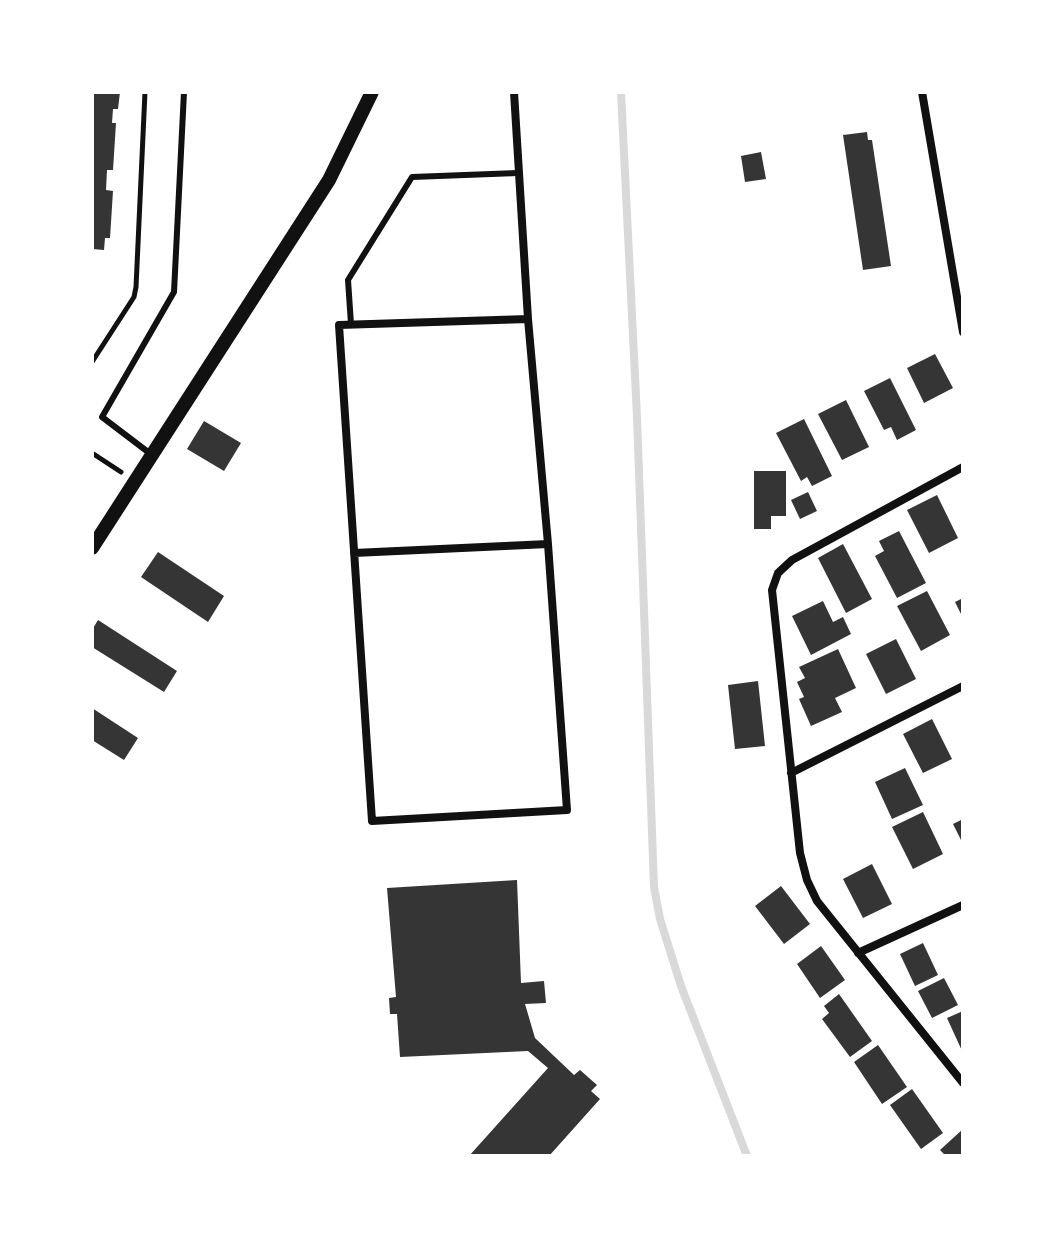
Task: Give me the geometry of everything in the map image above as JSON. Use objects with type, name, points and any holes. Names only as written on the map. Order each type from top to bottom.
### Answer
[{"type":"street","points":[[92,548],[329,180],[372,92]]},
{"type":"street","points":[[514,92],[528,319],[567,810],[372,821],[339,325],[528,319]]},
{"type":"street","points":[[922,92],[963,332]]},
{"type":"street","points":[[963,467],[792,560],[778,573],[772,590],[800,853],[807,880],[817,901],[963,1083]]},
{"type":"street","points":[[354,553],[548,544]]},
{"type":"street","points":[[791,773],[963,686]]},
{"type":"street","points":[[858,953],[963,905]]},
{"type":"lane","points":[[152,455],[102,417],[174,292],[184,92]]},
{"type":"lane","points":[[351,324],[348,280],[412,177],[518,173]]},
{"type":"path","points":[[92,362],[134,297],[136,287],[145,92]]},
{"type":"path","points":[[92,453],[135,481]]},
{"type":"building","points":[[92,92],[120,92],[118,109],[113,109],[112,123],[116,123],[113,170],[107,170],[106,190],[113,191],[110,238],[105,238],[104,250],[92,249]]},
{"type":"building","points":[[867,132],[868,140],[872,140],[891,266],[863,270],[843,135]]},
{"type":"building","points":[[761,152],[766,179],[745,182],[741,156]]},
{"type":"building","points":[[935,354],[953,388],[924,403],[907,368]]},
{"type":"building","points":[[890,378],[916,430],[897,440],[891,427],[884,430],[864,391]]},
{"type":"building","points":[[846,400],[869,447],[842,460],[818,414]]},
{"type":"building","points":[[804,419],[832,476],[812,486],[807,477],[801,481],[776,433]]},
{"type":"building","points":[[204,421],[241,443],[224,471],[187,449]]},
{"type":"building","points":[[754,471],[786,471],[786,516],[771,516],[771,529],[754,529]]},
{"type":"building","points":[[808,492],[817,511],[800,519],[791,500]]},
{"type":"building","points":[[937,495],[958,538],[929,553],[907,510]]},
{"type":"building","points":[[899,531],[926,583],[897,598],[875,556],[884,551],[879,541]]},
{"type":"building","points":[[843,544],[872,599],[846,613],[818,558]]},
{"type":"building","points":[[158,552],[224,596],[208,622],[141,577]]},
{"type":"building","points":[[927,591],[950,635],[921,651],[897,606]]},
{"type":"building","points":[[963,598],[963,618],[955,602]]},
{"type":"building","points":[[823,601],[833,622],[843,617],[851,634],[811,655],[792,616]]},
{"type":"building","points":[[98,620],[177,671],[164,692],[92,647],[92,630]]},
{"type":"building","points":[[896,639],[916,679],[886,694],[866,654]]},
{"type":"building","points":[[838,649],[856,688],[835,698],[842,712],[811,726],[799,699],[804,697],[797,682],[805,678],[799,667]]},
{"type":"building","points":[[758,681],[765,746],[735,749],[728,685]]},
{"type":"building","points":[[92,708],[138,738],[124,760],[92,740]]},
{"type":"building","points":[[932,719],[952,759],[923,773],[903,734]]},
{"type":"building","points":[[905,768],[923,805],[892,819],[875,782]]},
{"type":"building","points":[[923,812],[943,854],[913,869],[892,827]]},
{"type":"building","points":[[963,819],[963,844],[953,824]]},
{"type":"building","points":[[872,864],[892,904],[863,918],[843,879]]},
{"type":"building","points":[[517,880],[521,983],[544,981],[546,1003],[525,1004],[535,1038],[574,1075],[580,1070],[597,1085],[591,1091],[600,1099],[549,1156],[469,1156],[548,1068],[528,1051],[400,1057],[397,1014],[390,1014],[389,998],[396,997],[387,888]]},
{"type":"building","points":[[781,886],[810,924],[784,944],[755,906]]},
{"type":"building","points":[[923,943],[938,975],[915,986],[900,954]]},
{"type":"building","points":[[821,946],[845,980],[820,998],[797,964]]},
{"type":"building","points":[[944,978],[958,1005],[932,1018],[918,991]]},
{"type":"building","points":[[839,994],[872,1041],[850,1057],[822,1019],[829,1013],[824,1006]]},
{"type":"building","points":[[963,1011],[963,1053],[947,1018]]},
{"type":"building","points":[[878,1045],[907,1087],[882,1104],[854,1062]]},
{"type":"building","points":[[912,1089],[943,1133],[921,1149],[890,1105]]},
{"type":"building","points":[[963,1129],[963,1156],[946,1156],[940,1150]]},
{"type":"waterway","points":[[621,92],[637,417],[654,887],[660,919],[681,986],[747,1156]]}]
